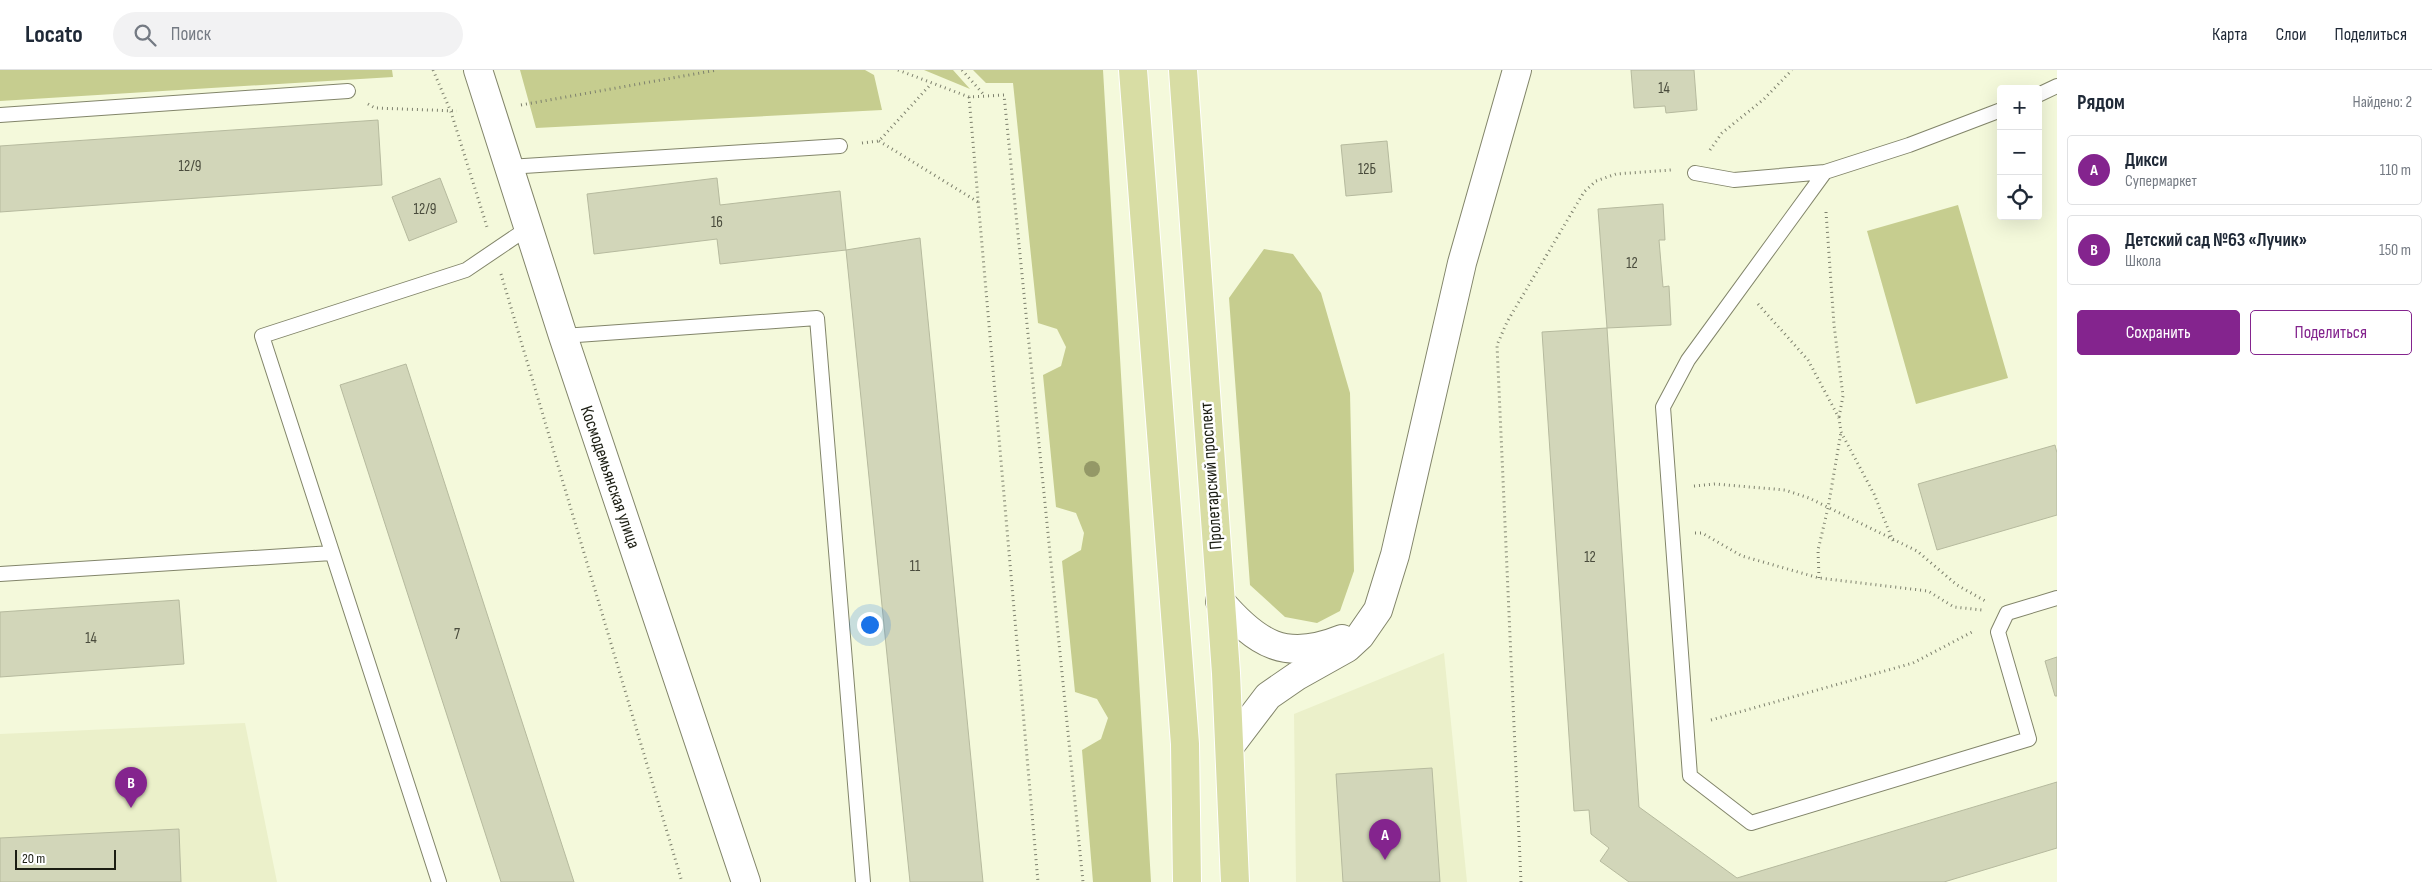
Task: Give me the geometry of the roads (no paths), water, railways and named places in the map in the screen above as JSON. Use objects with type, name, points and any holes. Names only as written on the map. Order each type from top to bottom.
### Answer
[{"type":"main road","name":"Пролетарский проспект","points":[[1183,70],[1230,746],[1235,882]]},
{"type":"main road","points":[[1133,78],[1184,724],[1187,882]]},
{"type":"street","name":"Космодемьянская улица","points":[[478,70],[563,336],[746,882]]},
{"type":"street","points":[[1230,746],[1268,696],[1296,676],[1348,648],[1360,636],[1378,610],[1395,555],[1462,263],[1517,70]]},
{"type":"street","points":[[1220,601],[1240,624],[1254,636],[1271,646],[1287,650],[1305,650],[1327,646],[1345,638],[1378,610]]},
{"type":"lane","points":[[2042,92],[2057,86]]},
{"type":"lane","points":[[0,115],[348,91]]},
{"type":"lane","points":[[1694,173],[1734,180],[1824,172],[1909,145],[1997,112]]},
{"type":"lane","points":[[508,166],[840,146]]},
{"type":"lane","points":[[1824,172],[1688,360],[1663,407],[1690,776],[1751,823],[2029,739],[1998,632],[2007,613],[2057,598]]},
{"type":"lane","points":[[439,882],[262,336],[466,270],[528,228]]},
{"type":"lane","points":[[563,336],[817,318],[863,882]]},
{"type":"lane","points":[[0,574],[332,553]]},
{"type":"place","name":"Детский сад №63 «Лучик»","points":[[131,808]]},
{"type":"place","name":"Дикси","points":[[1385,860]]}]
